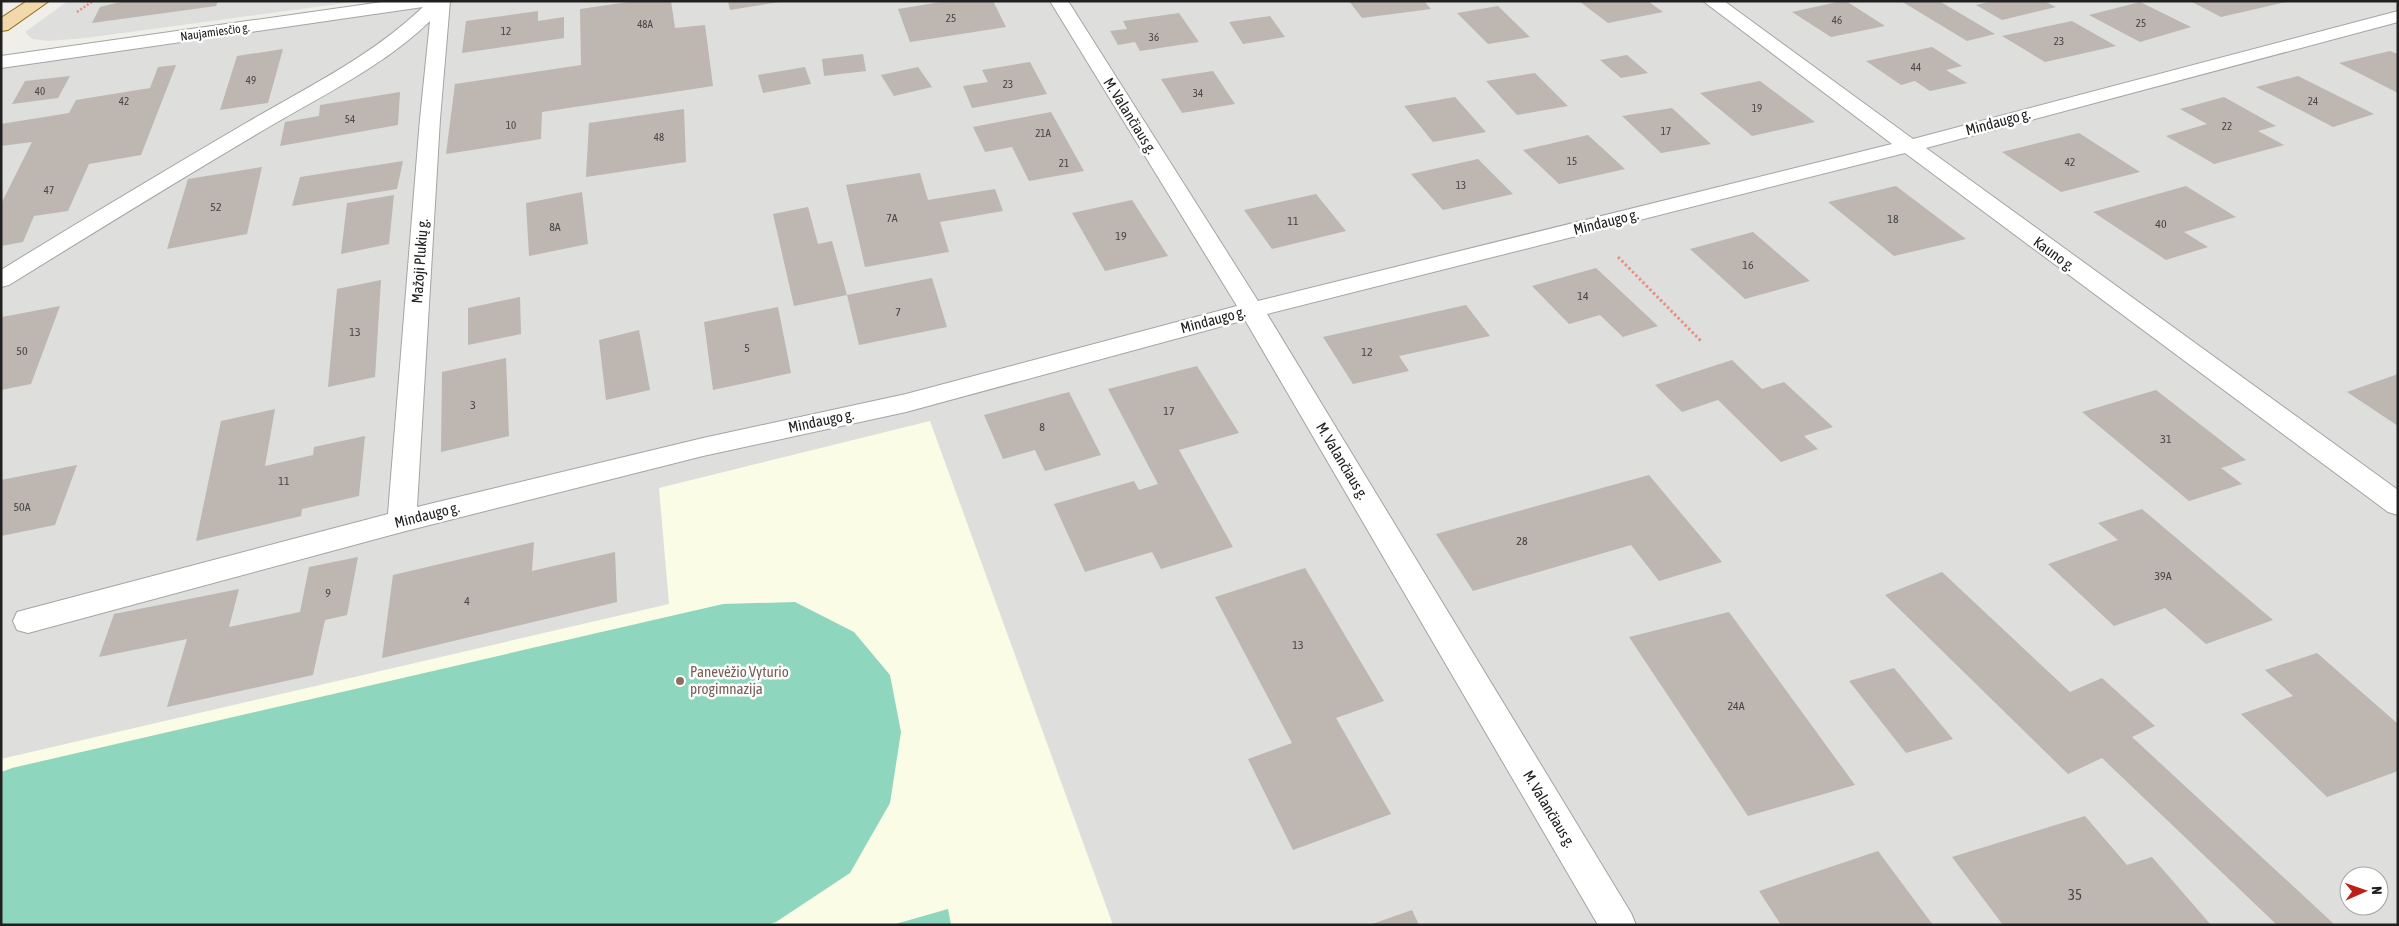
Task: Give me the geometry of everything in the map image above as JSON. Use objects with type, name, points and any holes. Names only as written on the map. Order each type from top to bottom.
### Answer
[{"type":"main road","points":[[1,26],[40,1]]},
{"type":"street","name":"Naujamiesčio g.","points":[[1,62],[429,1]]},
{"type":"street","points":[[1,280],[145,191],[356,67],[407,33],[441,1]]},
{"type":"street","name":"Mažoji Plukių g.","points":[[402,520],[429,129],[441,1]]},
{"type":"street","name":"M. Valančiaus g.","points":[[1059,1],[1252,310],[1618,925]]},
{"type":"street","name":"Kauno g.","points":[[1712,1],[2398,505]]},
{"type":"street","name":"Mindaugo g.","points":[[28,621],[402,520],[703,447],[906,403],[1252,310],[1909,146],[2398,16]]},
{"type":"path","points":[[1587,226],[1702,342]]},
{"type":"shaded area","points":[[68,1],[360,1],[86,38],[48,41],[32,39],[25,32]]},
{"type":"shaded area","points":[[430,1],[2398,1],[2398,925],[1,925],[1,68]]},
{"type":"shaded area","name":"Panevėžio Vyturio progimnazija","points":[[930,421],[1113,925],[1,925],[1,759],[669,604],[659,488]]},
{"type":"green space","name":"Panevėžio Vyturio progimnazija","points":[[795,602],[854,632],[890,675],[901,732],[890,803],[850,873],[776,922],[767,925],[1,925],[1,772],[723,604]]},
{"type":"green space","points":[[948,909],[951,925],[892,925]]},
{"type":"building","points":[[124,1],[218,1],[216,6],[92,23],[100,7]]},
{"type":"building","points":[[635,1],[671,1],[675,28],[705,25],[713,86],[542,112],[541,139],[446,154],[455,84],[581,65],[580,9]]},
{"type":"building","points":[[728,1],[779,1],[779,2],[730,10]]},
{"type":"building","points":[[947,1],[993,1],[1006,27],[910,42],[898,9]]},
{"type":"building","points":[[1349,1],[1424,1],[1431,9],[1362,18]]},
{"type":"building","points":[[1579,1],[1648,1],[1663,12],[1608,23]]},
{"type":"building","points":[[1846,1],[1885,26],[1831,37],[1792,12]]},
{"type":"building","points":[[1901,1],[1939,1],[1995,34],[1967,41]]},
{"type":"building","points":[[1993,1],[2044,1],[2056,7],[2002,20],[1976,5]]},
{"type":"building","points":[[2190,1],[2286,1],[2286,2],[2221,17]]},
{"type":"building","points":[[2140,2],[2191,27],[2140,42],[2089,15]]},
{"type":"building","points":[[1498,6],[1530,37],[1488,44],[1457,13]]},
{"type":"building","points":[[538,11],[538,21],[564,17],[564,38],[462,53],[466,21]]},
{"type":"building","points":[[1179,13],[1199,42],[1140,51],[1135,42],[1118,45],[1110,31],[1127,29],[1123,21]]},
{"type":"building","points":[[1270,16],[1285,37],[1243,44],[1229,22]]},
{"type":"building","points":[[2072,21],[2116,46],[2045,62],[2002,36]]},
{"type":"building","points":[[1932,47],[1962,66],[1946,70],[1967,83],[1930,91],[1915,81],[1901,85],[1866,61]]},
{"type":"building","points":[[283,49],[268,103],[220,110],[237,56]]},
{"type":"building","points":[[2390,51],[2398,54],[2398,93],[2339,63]]},
{"type":"building","points":[[863,54],[866,71],[824,76],[822,59]]},
{"type":"building","points":[[1627,55],[1648,73],[1621,78],[1600,60]]},
{"type":"building","points":[[1030,62],[1047,94],[972,108],[963,86],[988,82],[982,70]]},
{"type":"building","points":[[176,65],[141,155],[89,164],[68,211],[34,216],[23,242],[1,246],[1,204],[32,142],[1,146],[1,124],[69,113],[76,100],[150,88],[158,67]]},
{"type":"building","points":[[805,67],[811,84],[763,93],[758,75]]},
{"type":"building","points":[[918,67],[932,87],[894,96],[881,75]]},
{"type":"building","points":[[1213,71],[1235,104],[1182,113],[1161,79]]},
{"type":"building","points":[[1535,73],[1568,106],[1517,115],[1486,81]]},
{"type":"building","points":[[70,76],[58,98],[12,104],[25,81]]},
{"type":"building","points":[[2298,76],[2374,114],[2333,127],[2256,87]]},
{"type":"building","points":[[1760,81],[1815,122],[1752,136],[1700,93]]},
{"type":"building","points":[[400,92],[398,125],[280,146],[285,122],[319,116],[320,105]]},
{"type":"building","points":[[1455,97],[1486,132],[1433,142],[1404,106]]},
{"type":"building","points":[[2224,97],[2276,126],[2258,131],[2284,145],[2214,164],[2166,136],[2207,124],[2180,109]]},
{"type":"building","points":[[1672,108],[1711,144],[1661,153],[1622,116]]},
{"type":"building","points":[[684,109],[686,162],[586,177],[589,123]]},
{"type":"building","points":[[1051,112],[1084,171],[1029,181],[1012,147],[985,152],[973,127]]},
{"type":"building","points":[[2079,133],[2140,172],[2061,192],[2002,152]]},
{"type":"building","points":[[1588,135],[1625,169],[1559,184],[1523,150]]},
{"type":"building","points":[[1478,159],[1513,194],[1443,210],[1411,174]]},
{"type":"building","points":[[403,161],[397,189],[292,206],[300,177]]},
{"type":"building","points":[[262,167],[247,234],[167,249],[188,179]]},
{"type":"building","points":[[920,173],[928,200],[995,189],[1003,211],[940,222],[949,252],[865,267],[846,185]]},
{"type":"building","points":[[1896,186],[1966,239],[1894,256],[1828,202]]},
{"type":"building","points":[[2186,186],[2236,217],[2184,232],[2208,247],[2166,260],[2093,212]]},
{"type":"building","points":[[582,192],[588,244],[529,256],[526,203]]},
{"type":"building","points":[[1316,194],[1346,231],[1272,249],[1244,210]]},
{"type":"building","points":[[394,195],[389,244],[341,254],[347,203]]},
{"type":"building","points":[[1132,200],[1168,256],[1105,271],[1072,213]]},
{"type":"building","points":[[808,207],[818,244],[832,241],[847,295],[794,306],[773,214]]},
{"type":"building","points":[[1753,232],[1810,281],[1745,299],[1690,249]]},
{"type":"building","points":[[1596,268],[1658,326],[1623,337],[1600,315],[1569,324],[1532,286]]},
{"type":"building","points":[[932,278],[947,327],[859,345],[847,295]]},
{"type":"building","points":[[381,280],[375,377],[328,387],[337,289]]},
{"type":"building","points":[[520,297],[521,334],[468,345],[468,308]]},
{"type":"building","points":[[1466,305],[1490,336],[1399,356],[1409,371],[1353,384],[1323,337]]},
{"type":"building","points":[[60,306],[31,384],[1,390],[2,317]]},
{"type":"building","points":[[778,307],[791,373],[713,390],[704,322]]},
{"type":"building","points":[[639,330],[650,390],[606,400],[599,340]]},
{"type":"building","points":[[506,358],[509,436],[441,452],[442,372]]},
{"type":"building","points":[[1732,360],[1762,389],[1784,382],[1833,427],[1804,436],[1818,449],[1781,462],[1718,400],[1682,412],[1655,385]]},
{"type":"building","points":[[1197,366],[1239,433],[1179,450],[1233,547],[1161,569],[1152,552],[1085,572],[1054,504],[1134,481],[1139,490],[1158,484],[1108,389]]},
{"type":"building","points":[[2398,374],[2398,426],[2347,392]]},
{"type":"building","points":[[2156,390],[2246,460],[2221,468],[2242,484],[2189,501],[2082,412]]},
{"type":"building","points":[[1069,392],[1101,455],[1045,471],[1035,450],[1003,459],[984,415]]},
{"type":"building","points":[[275,409],[265,466],[313,455],[314,447],[365,436],[359,496],[302,509],[301,516],[196,541],[221,421]]},
{"type":"building","points":[[77,465],[55,525],[1,536],[1,480]]},
{"type":"building","points":[[1649,475],[1722,562],[1659,581],[1631,545],[1473,591],[1436,534]]},
{"type":"building","points":[[2142,509],[2273,620],[2206,644],[2165,608],[2114,626],[2048,564],[2118,540],[2098,523]]},
{"type":"building","points":[[534,542],[532,571],[615,552],[617,602],[382,658],[393,575]]},
{"type":"building","points":[[358,557],[347,615],[325,620],[313,675],[167,707],[187,639],[99,657],[114,614],[239,589],[229,627],[300,612],[309,567]]},
{"type":"building","points":[[1305,568],[1384,701],[1336,718],[1391,814],[1293,850],[1248,759],[1292,743],[1215,597]]},
{"type":"building","points":[[1942,572],[2070,692],[2102,678],[2155,726],[2132,737],[2335,925],[2277,925],[2102,758],[2068,774],[1885,595]]},
{"type":"building","points":[[1729,612],[1855,785],[1748,816],[1629,637]]},
{"type":"building","points":[[2317,653],[2398,724],[2398,771],[2327,797],[2241,714],[2293,696],[2265,670]]},
{"type":"building","points":[[1894,668],[1953,739],[1906,753],[1849,681]]},
{"type":"building","points":[[2085,816],[2127,865],[2152,857],[2211,925],[2003,925],[1952,857]]},
{"type":"building","points":[[1878,851],[1933,925],[1781,925],[1759,891]]},
{"type":"building","points":[[1412,910],[1419,925],[1372,925],[1372,924]]},
{"type":"place","name":"Panevėžio Vyturio progimnazija","points":[[680,681]]}]
